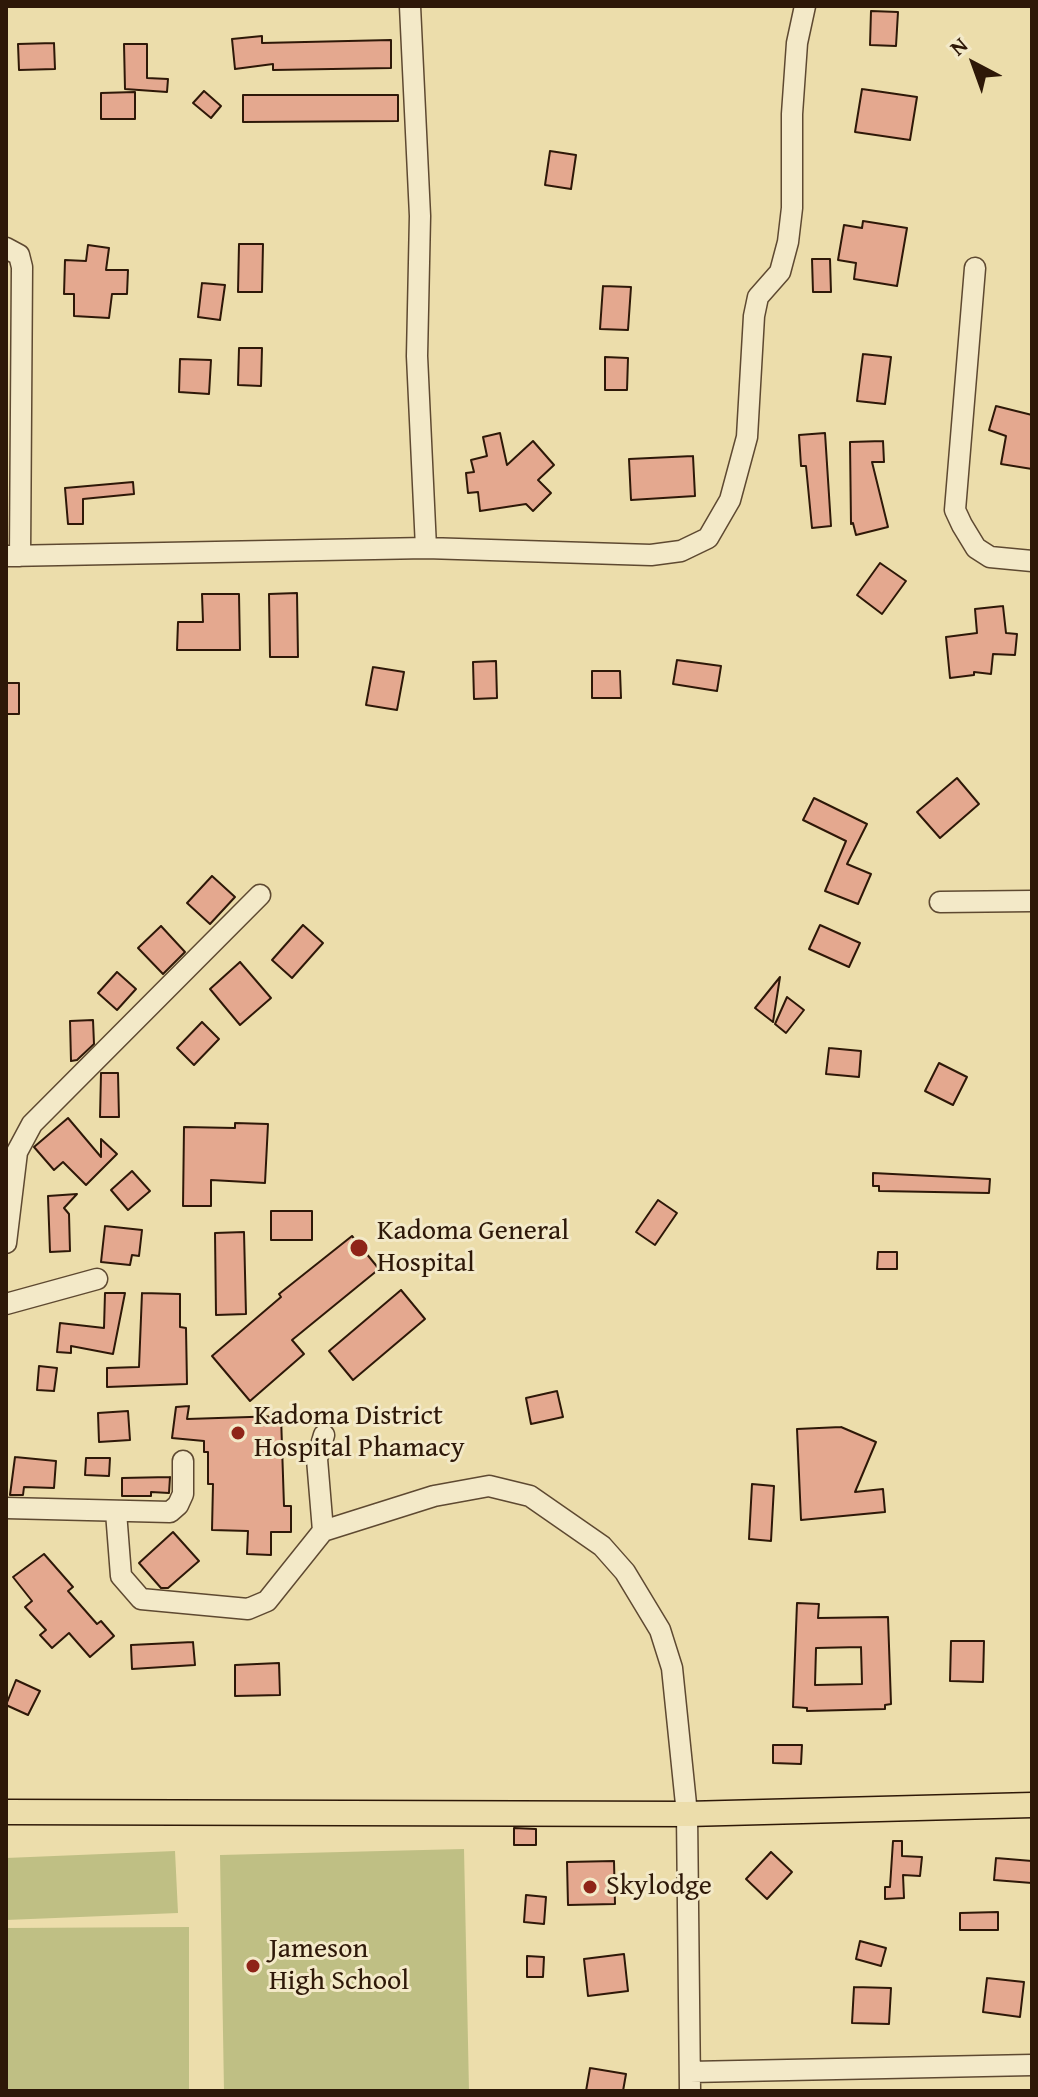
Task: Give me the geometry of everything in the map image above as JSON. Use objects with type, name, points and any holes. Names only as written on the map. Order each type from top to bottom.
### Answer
[{"type":"main road","points":[[6,1812],[687,1814],[1032,1805]]},
{"type":"street","points":[[410,6],[420,216],[417,356],[426,548]]},
{"type":"street","points":[[6,248],[19,255],[22,267],[13,556],[426,548],[651,555],[681,551],[708,538],[730,500],[747,437],[752,330],[758,297],[780,272],[788,242],[792,208],[797,43],[805,6]]},
{"type":"street","points":[[975,268],[955,510],[976,548],[990,557],[1032,561]]},
{"type":"street","points":[[6,1243],[17,1152],[32,1124],[260,895]]},
{"type":"street","points":[[940,902],[1032,901]]},
{"type":"street","points":[[6,1304],[97,1279]]},
{"type":"street","points":[[323,1531],[317,1459],[324,1435]]},
{"type":"street","points":[[6,1508],[170,1512],[183,1494],[183,1461]]},
{"type":"street","points":[[116,1512],[121,1576],[141,1599],[248,1609],[267,1601],[323,1531],[434,1496],[489,1486],[530,1496],[602,1546],[625,1572],[660,1630],[672,1668],[687,1814],[690,2082],[1032,2065]]},
{"type":"green space","points":[[464,1849],[469,2091],[224,2091],[220,1855]]},
{"type":"green space","points":[[175,1851],[178,1913],[6,1920],[6,1858]]},
{"type":"green space","points":[[189,1927],[189,2091],[6,2091],[6,1928]]},
{"type":"building","points":[[871,11],[898,12],[896,46],[870,45]]},
{"type":"building","points":[[262,36],[262,43],[391,40],[391,68],[273,70],[273,64],[235,69],[232,39]]},
{"type":"building","points":[[54,43],[55,69],[19,70],[18,44]]},
{"type":"building","points":[[124,44],[147,44],[147,78],[168,79],[167,92],[125,89]]},
{"type":"building","points":[[862,89],[917,97],[910,140],[855,132]]},
{"type":"building","points":[[204,91],[221,106],[211,118],[193,103]]},
{"type":"building","points":[[135,92],[135,119],[101,119],[101,93]]},
{"type":"building","points":[[243,95],[398,95],[398,121],[243,122]]},
{"type":"building","points":[[550,151],[576,155],[571,189],[545,185]]},
{"type":"building","points":[[863,221],[907,228],[897,286],[854,279],[856,263],[838,260],[844,225],[862,228]]},
{"type":"building","points":[[239,244],[263,244],[262,292],[238,292]]},
{"type":"building","points":[[88,245],[109,248],[106,270],[128,270],[127,294],[112,294],[109,318],[74,316],[74,294],[64,294],[65,260],[86,261]]},
{"type":"building","points":[[812,259],[830,259],[831,292],[813,292]]},
{"type":"building","points":[[202,283],[225,285],[220,320],[198,317]]},
{"type":"building","points":[[603,286],[631,287],[628,330],[600,329]]},
{"type":"building","points":[[239,348],[262,348],[261,386],[238,385]]},
{"type":"building","points":[[863,354],[891,357],[885,404],[857,401]]},
{"type":"building","points":[[605,357],[628,358],[627,390],[605,390]]},
{"type":"building","points":[[180,359],[211,360],[209,394],[179,392]]},
{"type":"building","points":[[996,406],[1032,415],[1032,469],[1001,464],[1006,436],[989,430]]},
{"type":"building","points":[[500,433],[507,465],[533,441],[554,465],[538,480],[551,493],[533,511],[526,504],[480,511],[478,492],[468,493],[466,473],[474,472],[471,460],[487,456],[483,437]]},
{"type":"building","points":[[825,433],[831,526],[812,528],[806,466],[801,466],[799,435]]},
{"type":"building","points":[[883,441],[884,462],[872,462],[888,527],[856,535],[851,524],[850,442]]},
{"type":"building","points":[[693,456],[695,496],[631,500],[629,459]]},
{"type":"building","points":[[133,482],[134,494],[83,499],[83,524],[68,524],[65,488]]},
{"type":"building","points":[[880,563],[906,581],[882,614],[857,595]]},
{"type":"building","points":[[297,593],[298,657],[270,657],[269,594]]},
{"type":"building","points":[[202,594],[239,594],[240,650],[177,650],[178,622],[203,622]]},
{"type":"building","points":[[1003,606],[1006,633],[1017,634],[1015,655],[993,654],[991,674],[974,672],[974,675],[950,678],[946,637],[977,633],[975,609]]},
{"type":"building","points":[[677,660],[721,666],[717,691],[673,684]]},
{"type":"building","points":[[496,661],[497,698],[474,699],[473,662]]},
{"type":"building","points":[[373,667],[404,672],[397,710],[366,705]]},
{"type":"building","points":[[592,671],[620,671],[621,698],[592,698]]},
{"type":"building","points":[[6,683],[19,683],[19,714],[6,714]]},
{"type":"building","points":[[957,778],[979,804],[940,838],[917,812]]},
{"type":"building","points":[[814,798],[867,824],[847,864],[871,874],[858,904],[825,891],[846,841],[803,820]]},
{"type":"building","points":[[212,876],[235,897],[210,924],[187,903]]},
{"type":"building","points":[[303,925],[323,943],[292,978],[272,960]]},
{"type":"building","points":[[820,925],[860,943],[849,967],[809,949]]},
{"type":"building","points":[[161,926],[185,952],[163,974],[138,948]]},
{"type":"building","points":[[240,962],[271,998],[240,1025],[210,989]]},
{"type":"building","points":[[117,972],[136,989],[117,1010],[98,993]]},
{"type":"building","points":[[780,977],[773,1022],[755,1008]]},
{"type":"building","points":[[787,997],[804,1010],[786,1033],[775,1024]]},
{"type":"building","points":[[93,1020],[94,1044],[77,1060],[71,1061],[70,1021]]},
{"type":"building","points":[[202,1022],[219,1039],[194,1065],[177,1048]]},
{"type":"building","points":[[829,1048],[861,1051],[859,1077],[826,1074]]},
{"type":"building","points":[[939,1063],[967,1077],[953,1105],[925,1091]]},
{"type":"building","points":[[101,1073],[118,1073],[119,1117],[100,1117]]},
{"type":"building","points":[[68,1118],[101,1157],[101,1139],[117,1154],[86,1185],[63,1162],[54,1170],[34,1147]]},
{"type":"building","points":[[235,1123],[268,1124],[265,1183],[211,1180],[211,1206],[183,1206],[184,1127],[235,1128]]},
{"type":"building","points":[[132,1171],[150,1191],[128,1210],[111,1190]]},
{"type":"building","points":[[873,1173],[990,1179],[989,1193],[879,1191],[879,1186],[873,1186]]},
{"type":"building","points":[[77,1194],[64,1208],[69,1214],[70,1251],[50,1252],[48,1196]]},
{"type":"building","points":[[658,1200],[677,1213],[655,1245],[636,1232]]},
{"type":"building","points":[[271,1211],[312,1211],[312,1240],[271,1240]]},
{"type":"building","points":[[105,1226],[142,1230],[139,1256],[132,1255],[130,1265],[101,1262]]},
{"type":"building","points":[[244,1232],[246,1314],[216,1315],[215,1233]]},
{"type":"building","points":[[352,1236],[379,1269],[292,1340],[304,1354],[250,1401],[212,1356],[281,1297],[279,1294]]},
{"type":"building","points":[[878,1252],[897,1252],[897,1269],[877,1269]]},
{"type":"building","points":[[401,1290],[425,1319],[353,1380],[329,1351]]},
{"type":"building","points":[[105,1293],[125,1293],[113,1354],[71,1346],[71,1353],[57,1352],[60,1323],[104,1328]]},
{"type":"building","points":[[142,1293],[180,1294],[180,1327],[186,1328],[187,1384],[107,1387],[107,1368],[139,1367]]},
{"type":"building","points":[[39,1366],[57,1368],[54,1391],[37,1390]]},
{"type":"building","points":[[557,1391],[563,1417],[531,1424],[526,1398]]},
{"type":"building","points":[[189,1406],[187,1419],[281,1416],[284,1506],[291,1506],[291,1532],[271,1532],[271,1555],[247,1554],[248,1531],[212,1530],[213,1484],[208,1484],[208,1452],[204,1452],[204,1441],[172,1438],[176,1407]]},
{"type":"building","points":[[128,1411],[130,1440],[99,1442],[98,1413]]},
{"type":"building","points":[[841,1427],[876,1442],[855,1492],[883,1489],[885,1512],[801,1520],[797,1429]]},
{"type":"building","points":[[15,1457],[56,1461],[54,1488],[24,1487],[23,1495],[10,1495]]},
{"type":"building","points":[[86,1458],[110,1458],[109,1476],[85,1475]]},
{"type":"building","points":[[170,1477],[169,1493],[122,1496],[122,1478]]},
{"type":"building","points":[[752,1484],[774,1486],[771,1541],[749,1539]]},
{"type":"building","points":[[173,1532],[199,1561],[168,1588],[161,1588],[139,1563]]},
{"type":"building","points":[[44,1554],[73,1587],[68,1591],[97,1624],[101,1621],[114,1636],[90,1657],[69,1633],[52,1648],[40,1635],[46,1630],[25,1607],[32,1601],[13,1577]]},
{"type":"building","points":[[797,1603],[819,1604],[818,1618],[888,1617],[891,1704],[885,1705],[885,1709],[807,1711],[807,1708],[793,1707]],"holes":[[[861,1647],[862,1684],[815,1685],[816,1648]]]},
{"type":"building","points":[[951,1641],[984,1641],[983,1682],[950,1681]]},
{"type":"building","points":[[193,1642],[195,1665],[132,1669],[131,1645]]},
{"type":"building","points":[[279,1663],[280,1695],[235,1696],[235,1665]]},
{"type":"building","points":[[16,1680],[40,1691],[28,1715],[6,1705]]},
{"type":"building","points":[[773,1745],[802,1745],[801,1764],[773,1763]]},
{"type":"building","points":[[514,1828],[536,1829],[536,1845],[514,1845]]},
{"type":"building","points":[[893,1841],[902,1841],[902,1856],[922,1857],[920,1876],[903,1875],[904,1898],[885,1899],[885,1887],[890,1887]]},
{"type":"building","points":[[771,1852],[792,1872],[767,1899],[746,1879]]},
{"type":"building","points":[[996,1858],[1032,1861],[1032,1883],[994,1880]]},
{"type":"building","points":[[614,1861],[615,1904],[568,1905],[567,1862]]},
{"type":"building","points":[[526,1895],[546,1897],[544,1924],[524,1922]]},
{"type":"building","points":[[998,1912],[998,1930],[960,1930],[960,1913]]},
{"type":"building","points":[[860,1941],[886,1948],[881,1966],[856,1959]]},
{"type":"building","points":[[624,1954],[628,1991],[588,1996],[584,1959]]},
{"type":"building","points":[[527,1956],[544,1957],[543,1977],[527,1977]]},
{"type":"building","points":[[987,1978],[1024,1982],[1020,2017],[983,2012]]},
{"type":"building","points":[[854,1987],[891,1988],[889,2024],[852,2023]]},
{"type":"building","points":[[590,2068],[626,2074],[623,2091],[586,2091]]},
{"type":"place","name":"Kadoma General Hospital","points":[[359,1248]]},
{"type":"place","name":"Kadoma District Hospital Phamacy","points":[[238,1433]]},
{"type":"place","name":"Skylodge","points":[[590,1887]]},
{"type":"place","name":"Jameson High School","points":[[253,1966]]}]
